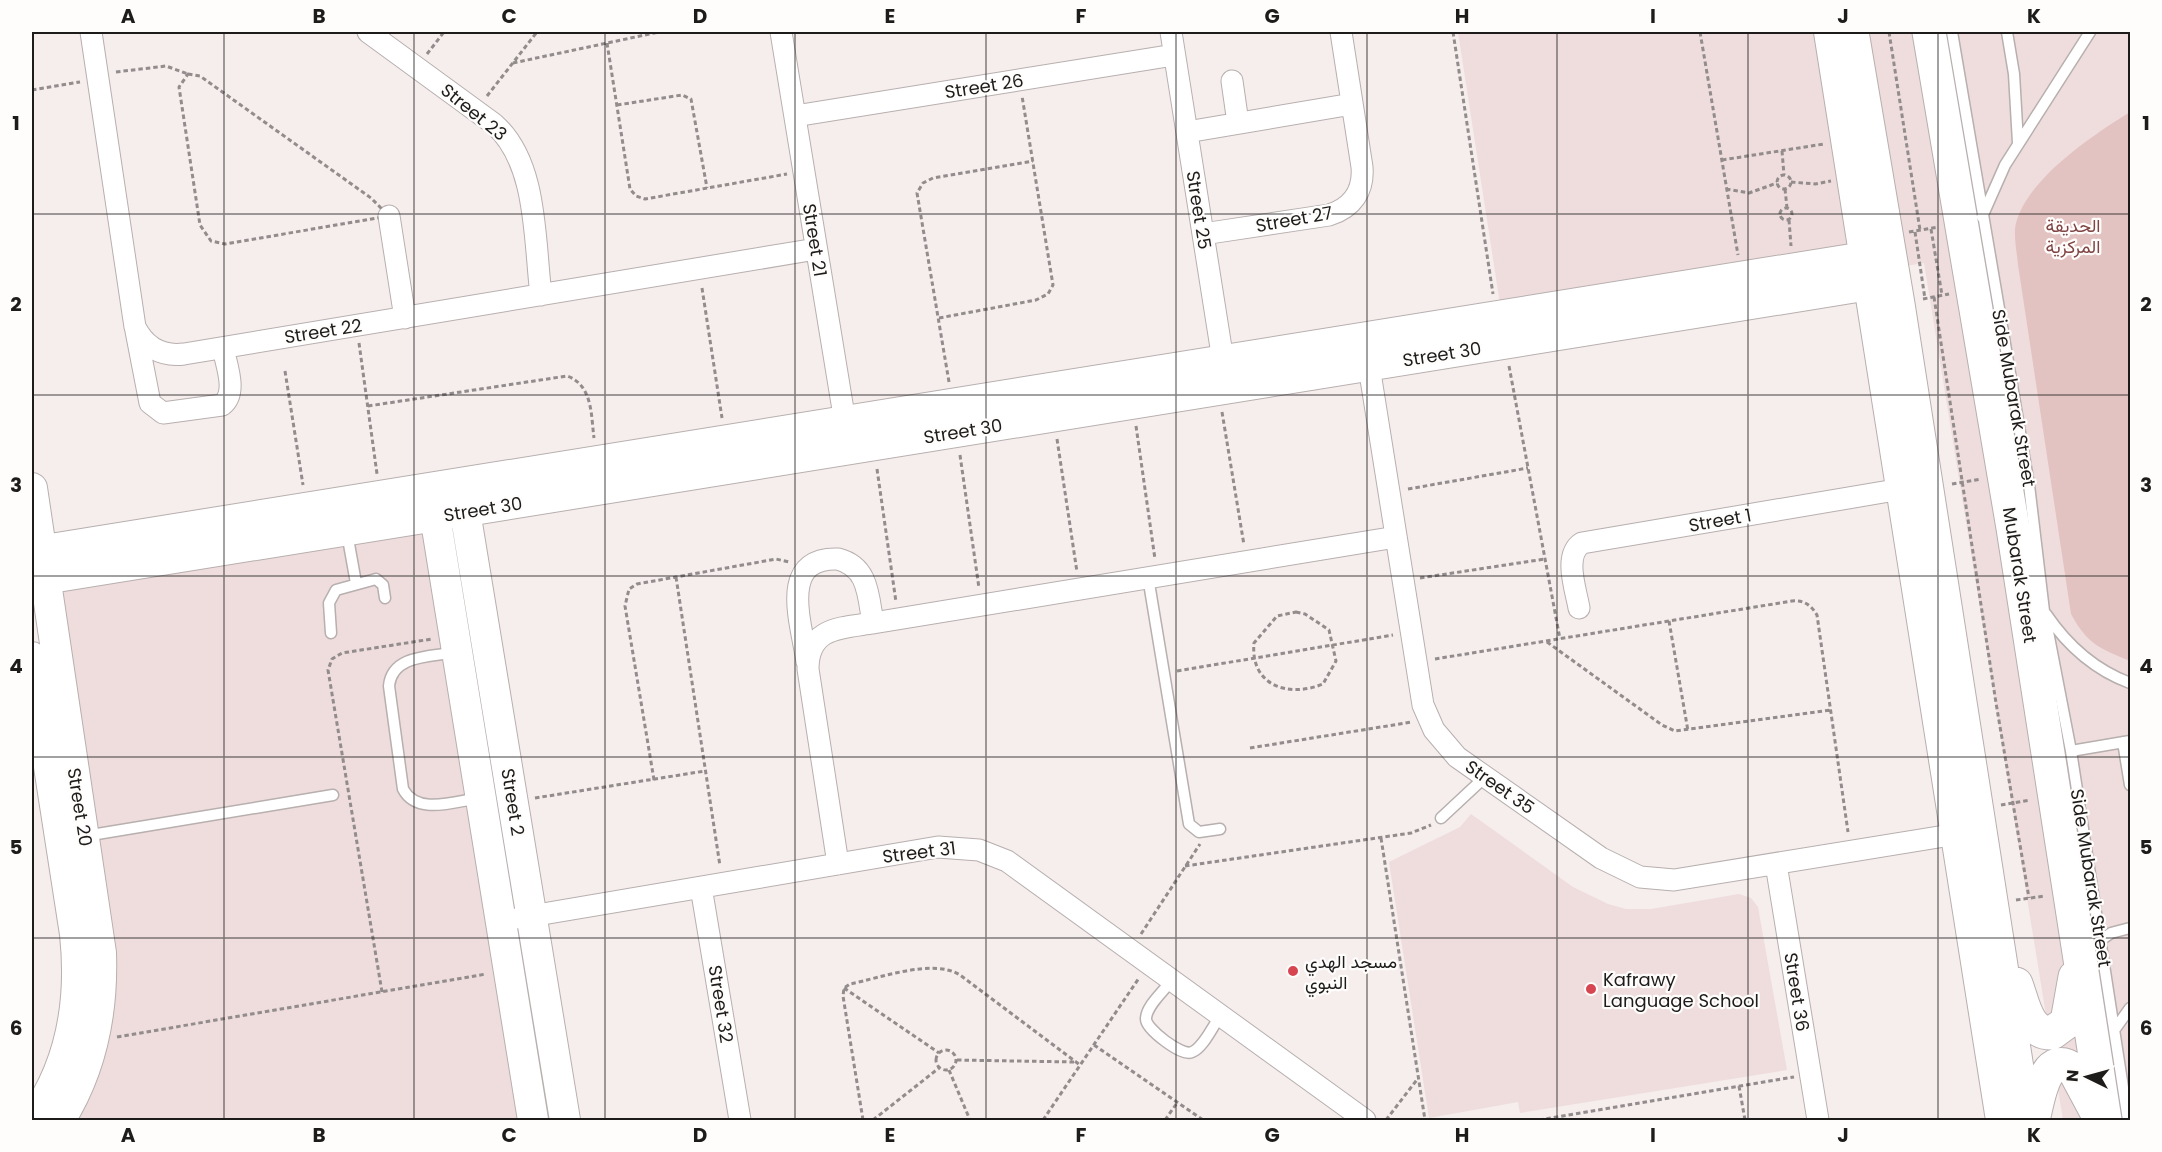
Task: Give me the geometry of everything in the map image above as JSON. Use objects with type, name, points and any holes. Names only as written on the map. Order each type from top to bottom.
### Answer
[{"type":"main road","points":[[1852,32],[1893,268],[1918,488],[1966,822],[1992,913],[2032,1024],[2041,1032],[2058,1031],[2067,1022],[2090,944]]},
{"type":"main road","points":[[1929,32],[1959,228],[1957,292],[2016,480]]},
{"type":"main road","name":"Mubarak Street","points":[[2016,480],[2013,528],[2070,892],[2090,944],[2103,1120]]},
{"type":"main road","points":[[1992,913],[2025,1120]]},
{"type":"main road","points":[[2033,1120],[2045,1076],[2052,1067],[2064,1065],[2074,1070],[2103,1120]]},
{"type":"street","points":[[91,32],[135,327],[150,402],[163,413],[213,407],[226,402],[230,388],[223,348]]},
{"type":"street","name":"Street 23","points":[[368,32],[476,111],[510,140],[525,170],[541,295]]},
{"type":"street","name":"Street 21","points":[[781,32],[816,249],[856,439]]},
{"type":"street","name":"Street 25","points":[[1171,32],[1223,379]]},
{"type":"street","name":"Street 27","points":[[1203,234],[1329,215],[1347,207],[1359,193],[1363,176],[1341,32]]},
{"type":"street","points":[[1829,32],[1850,155],[1893,268]]},
{"type":"street","name":"Street 26","points":[[795,116],[1174,55]]},
{"type":"street","points":[[1232,81],[1238,123]]},
{"type":"street","points":[[1187,132],[1352,104]]},
{"type":"street","points":[[389,216],[405,318]]},
{"type":"street","name":"Street 22","points":[[135,327],[146,344],[168,355],[223,348],[816,249]]},
{"type":"street","name":"Street 30","points":[[1501,330],[1741,277],[1893,268]]},
{"type":"street","name":"Street 30","points":[[38,566],[346,531],[432,502],[856,439],[955,418],[1223,379],[1366,352],[1893,268]]},
{"type":"street","name":"Street 35","points":[[1366,352],[1416,662],[1428,720],[1448,749],[1607,862],[1640,877],[1674,880],[1851,852],[1966,822]]},
{"type":"street","name":"Street 30","points":[[955,418],[1053,417],[1132,404],[1223,379]]},
{"type":"street","name":"Street 30","points":[[463,497],[598,461],[726,440],[856,439]]},
{"type":"street","name":"Street 20","points":[[32,488],[38,566],[85,836],[101,953],[101,997],[94,1041],[81,1081],[60,1120]]},
{"type":"street","name":"Street 1","points":[[1579,608],[1572,561],[1575,549],[1581,543],[1918,488]]},
{"type":"street","name":"Street 30","points":[[38,566],[306,508],[380,496],[432,502]]},
{"type":"street","name":"Street 2","points":[[463,497],[565,1120]]},
{"type":"street","name":"Street 2","points":[[432,502],[533,1120]]},
{"type":"street","points":[[808,669],[813,645],[824,633],[873,622],[1396,537]]},
{"type":"street","points":[[838,864],[796,591],[802,576],[814,564],[830,558],[853,565],[864,578],[873,622]]},
{"type":"street","name":"Street 20","points":[[32,657],[75,934],[78,980],[73,1026],[67,1048],[50,1091],[32,1120]]},
{"type":"street","points":[[1966,822],[2001,1120]]},
{"type":"street","name":"Street 31","points":[[501,921],[938,847],[979,849],[1007,861],[1365,1120]]},
{"type":"street","name":"Street 36","points":[[1776,864],[1818,1120]]},
{"type":"street","name":"Street 32","points":[[701,887],[740,1120]]},
{"type":"lane","name":"Side Mubarak Street","points":[[1952,32],[1959,228],[2016,480],[2071,752],[2090,944],[2115,1029],[2128,1120]]},
{"type":"lane","points":[[2007,32],[2014,74],[2019,144]]},
{"type":"lane","points":[[1959,228],[2005,165],[2090,32]]},
{"type":"lane","points":[[346,531],[356,583]]},
{"type":"lane","points":[[1153,577],[1164,674],[1189,824],[1195,830],[1214,830]]},
{"type":"lane","points":[[331,633],[329,603],[332,596],[342,586],[371,579],[380,581],[385,598]]},
{"type":"lane","points":[[2044,611],[2079,653],[2109,673],[2130,683]]},
{"type":"lane","points":[[456,644],[402,662],[391,675],[389,686],[403,789],[411,800],[423,805],[481,798]]},
{"type":"lane","points":[[2071,752],[2127,741],[2130,785]]},
{"type":"lane","points":[[1441,818],[1485,777]]},
{"type":"lane","points":[[85,836],[333,795]]},
{"type":"lane","points":[[2090,944],[2111,933],[2130,928]]},
{"type":"lane","points":[[1172,981],[1149,1010],[1146,1020],[1149,1027],[1179,1051],[1188,1053],[1196,1051],[1220,1016]]},
{"type":"lane","points":[[2115,1029],[2130,1008]]},
{"type":"path","points":[[417,67],[444,32]]},
{"type":"path","points":[[476,111],[537,32]]},
{"type":"path","points":[[513,63],[657,32]]},
{"type":"path","points":[[1453,32],[1501,330],[1560,639]]},
{"type":"path","points":[[1700,32],[1741,277]]},
{"type":"path","points":[[1889,32],[1920,230],[1893,268]]},
{"type":"path","points":[[607,43],[630,189],[633,193],[645,199],[804,171]]},
{"type":"path","points":[[32,90],[158,66],[200,76],[371,198],[389,216]]},
{"type":"path","points":[[188,74],[179,87],[200,225],[211,241],[225,244],[389,216]]},
{"type":"path","points":[[938,318],[1036,300],[1043,298],[1051,290],[1053,279],[1019,80]]},
{"type":"path","points":[[617,105],[682,95],[688,97],[692,102],[707,188]]},
{"type":"path","points":[[1722,160],[1782,151],[1850,155]]},
{"type":"path","points":[[1782,151],[1784,175],[1791,182],[1825,183],[1850,155]]},
{"type":"path","points":[[981,605],[955,418],[917,199],[919,187],[933,178],[1033,160]]},
{"type":"path","points":[[1777,183],[1779,177],[1784,175]]},
{"type":"path","points":[[1787,208],[1780,213],[1785,220],[1792,215],[1787,208],[1785,189],[1791,182]]},
{"type":"path","points":[[1726,189],[1749,193],[1777,183]]},
{"type":"path","points":[[1777,183],[1781,189],[1785,189]]},
{"type":"path","points":[[1920,230],[1959,228],[1957,292],[1934,297]]},
{"type":"path","points":[[1893,268],[1934,297],[1996,703],[2029,898]]},
{"type":"path","points":[[699,269],[726,440]]},
{"type":"path","points":[[357,325],[380,496]]},
{"type":"path","points":[[285,371],[306,508]]},
{"type":"path","points":[[368,406],[567,376],[578,381],[586,392],[598,461]]},
{"type":"path","points":[[1223,379],[1247,561]]},
{"type":"path","points":[[1132,404],[1153,577]]},
{"type":"path","points":[[1053,417],[1080,589]]},
{"type":"path","points":[[856,439],[898,618]]},
{"type":"path","points":[[1389,492],[1528,468]]},
{"type":"path","points":[[1918,488],[1964,482],[2016,480]]},
{"type":"path","points":[[654,780],[625,600],[629,590],[637,584],[781,559],[796,566],[802,576]]},
{"type":"path","points":[[1404,581],[1545,559]]},
{"type":"path","points":[[676,577],[722,884]]},
{"type":"path","points":[[1416,662],[1791,601],[1808,604],[1817,615],[1851,852]]},
{"type":"path","points":[[1296,612],[1305,614],[1329,630],[1334,645],[1336,664],[1324,682],[1296,691],[1280,689],[1258,670],[1255,658],[1256,640],[1272,619],[1281,614],[1296,612]]},
{"type":"path","points":[[1669,621],[1688,731]]},
{"type":"path","points":[[1164,674],[1412,632]]},
{"type":"path","points":[[1546,641],[1662,725],[1675,731],[1831,710]]},
{"type":"path","points":[[382,992],[329,664],[342,653],[456,644]]},
{"type":"path","points":[[1250,748],[1428,720]]},
{"type":"path","points":[[513,802],[705,771]]},
{"type":"path","points":[[1966,822],[2014,803],[2055,796]]},
{"type":"path","points":[[1185,866],[1411,833],[1441,818]]},
{"type":"path","points":[[1130,951],[1185,866],[1214,830]]},
{"type":"path","points":[[1381,838],[1425,1120]]},
{"type":"path","points":[[1992,913],[2029,898],[2070,892]]},
{"type":"path","points":[[1043,1120],[1149,964]]},
{"type":"path","points":[[863,1120],[843,996],[844,988],[850,984],[917,970],[946,968],[960,975],[1080,1065]]},
{"type":"path","points":[[94,1041],[509,970]]},
{"type":"path","points":[[844,988],[939,1053]]},
{"type":"path","points":[[1094,1046],[1203,1120]]},
{"type":"path","points":[[939,1068],[936,1063],[939,1053],[943,1050],[952,1052],[957,1060]]},
{"type":"path","points":[[957,1060],[1076,1062]]},
{"type":"path","points":[[950,1070],[957,1060]]},
{"type":"path","points":[[873,1120],[939,1068],[950,1070]]},
{"type":"path","points":[[950,1070],[970,1120]]},
{"type":"path","points":[[1539,1120],[1810,1074]]},
{"type":"path","points":[[1386,1120],[1419,1077]]},
{"type":"path","points":[[1739,1086],[1744,1120]]},
{"type":"path","points":[[1165,1120],[1177,1102]]},
{"type":"shaded area","points":[[1458,32],[2130,32],[2130,1120],[2063,1120],[1924,263],[1504,330]]},
{"type":"shaded area","points":[[447,500],[548,1120],[48,1120],[77,1055],[33,567]]},
{"type":"shaded area","name":"Kafrawy Language School","points":[[1471,814],[1573,887],[1608,904],[1626,909],[1651,909],[1739,894],[1751,898],[1758,907],[1787,1070],[1520,1113],[1518,1102],[1429,1118],[1389,862],[1460,827]]},
{"type":"green space","name":"الحديقة المركزية","points":[[2130,112],[2130,661],[2095,644],[2083,633],[2071,614],[2015,233],[2016,223],[2023,206],[2048,174],[2081,145]]},
{"type":"place","name":"مسجد الهدي النبوي","points":[[1293,971]]},
{"type":"place","name":"Kafrawy Language School","points":[[1591,989]]}]
